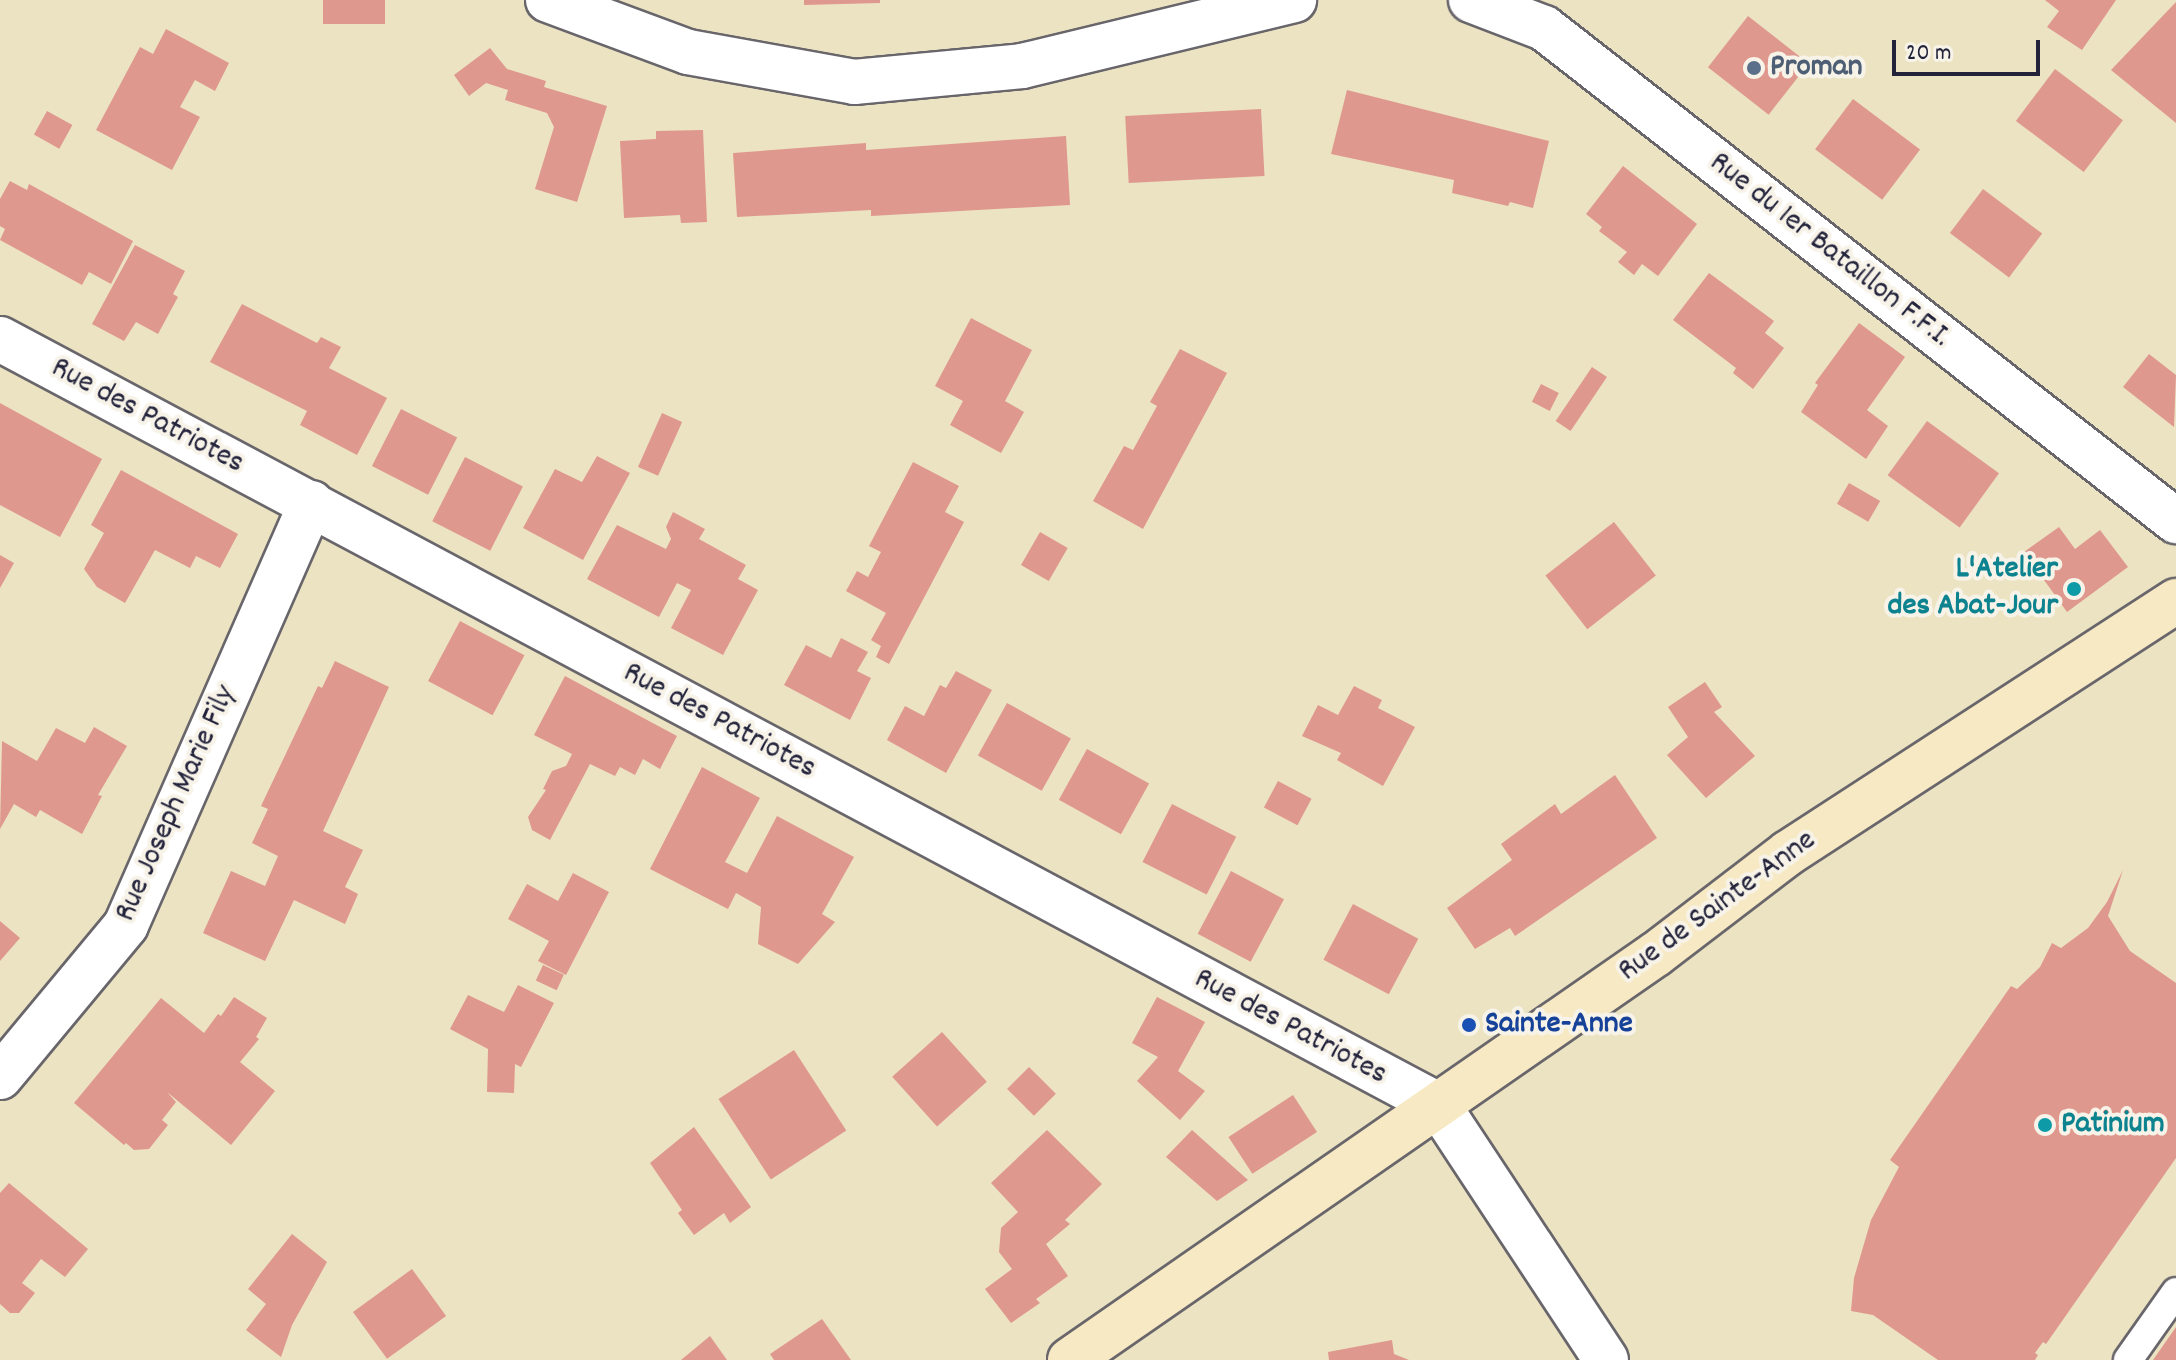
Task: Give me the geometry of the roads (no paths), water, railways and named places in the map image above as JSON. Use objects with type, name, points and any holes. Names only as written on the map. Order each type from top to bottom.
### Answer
[{"type":"street","points":[[548,0],[688,52],[854,82],[1022,66],[1294,0]]},
{"type":"street","name":"Rue du 1er Bataillon F.F.I.","points":[[1471,0],[1544,28],[2176,521]]},
{"type":"street","name":"Rue des Patriotes","points":[[0,339],[1438,1105]]},
{"type":"street","name":"Rue Joseph Marie Fily","points":[[0,1077],[126,925],[311,503]]},
{"type":"street","name":"Rue de Sainte-Anne","points":[[1070,1360],[1656,954],[1788,853],[2176,601]]},
{"type":"street","points":[[1438,1105],[1606,1360]]},
{"type":"lane","points":[[2128,1360],[2176,1292]]},
{"type":"place","name":"Proman","points":[[1754,68]]},
{"type":"place","name":"L'Atelier des Abat-Jour","points":[[2074,589]]},
{"type":"place","name":"Sainte-Anne","points":[[1469,1025]]},
{"type":"place","name":"Patinium","points":[[2045,1125]]}]
